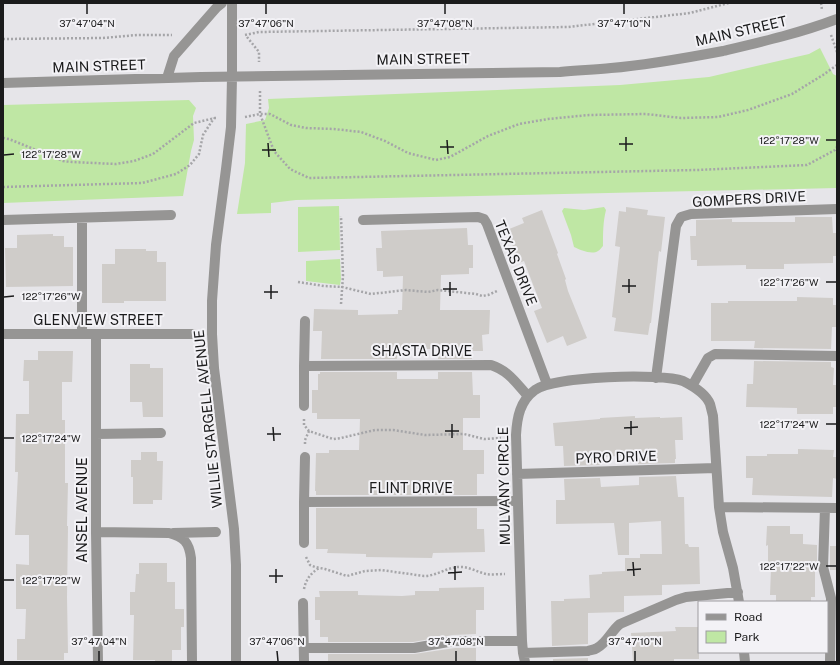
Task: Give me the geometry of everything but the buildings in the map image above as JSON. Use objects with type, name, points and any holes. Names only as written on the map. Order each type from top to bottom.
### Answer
[{"type":"street","points":[[167,78],[174,56],[216,7],[222,3]]},
{"type":"street","name":"WILLIE STARGELL AVENUE","points":[[232,3],[231,127],[216,246],[212,334],[214,368],[234,529],[236,565],[236,662]]},
{"type":"street","name":"MAIN STREET","points":[[3,83],[167,78],[560,72],[664,62],[741,47],[837,19]]},
{"type":"street","name":"GOMPERS DRIVE","points":[[656,378],[676,226],[681,217],[691,214],[837,210]]},
{"type":"street","points":[[3,220],[171,215]]},
{"type":"street","name":"TEXAS DRIVE","points":[[363,220],[478,217],[484,219],[488,224],[547,384]]},
{"type":"street","points":[[82,218],[82,334]]},
{"type":"street","points":[[304,406],[305,321]]},
{"type":"street","name":"GLENVIEW STREET","points":[[3,334],[193,334]]},
{"type":"street","name":"ANSEL AVENUE","points":[[96,334],[96,532],[98,662]]},
{"type":"street","points":[[692,386],[708,358],[715,354],[837,356]]},
{"type":"street","name":"SHASTA DRIVE","points":[[304,366],[491,365],[507,372],[528,396]]},
{"type":"street","name":"MULVANY CIRCLE","points":[[524,658],[522,642],[517,501],[516,421],[520,408],[528,396],[536,389],[547,384],[599,378],[656,378],[680,380],[702,393],[710,403],[713,416],[719,507],[723,532],[733,568],[738,597]]},
{"type":"street","points":[[96,434],[161,433]]},
{"type":"street","points":[[304,543],[305,457]]},
{"type":"street","name":"PYRO DRIVE","points":[[517,474],[716,468]]},
{"type":"street","name":"FLINT DRIVE","points":[[304,502],[517,501]]},
{"type":"street","points":[[719,507],[837,508]]},
{"type":"street","points":[[825,508],[823,567],[831,598],[830,662]]},
{"type":"street","points":[[96,532],[216,532]]},
{"type":"street","points":[[169,533],[178,535],[185,540],[190,548],[192,662]]},
{"type":"street","points":[[524,658],[596,649],[604,643],[620,624],[686,597],[738,597]]},
{"type":"street","points":[[303,603],[304,662]]},
{"type":"street","points":[[304,648],[414,648],[454,641],[522,642]]},
{"type":"path","points":[[246,35],[259,32],[568,27],[690,13],[729,3]]},
{"type":"path","points":[[3,40],[103,38],[137,35],[193,35]]},
{"type":"path","points":[[249,117],[260,114],[270,114],[291,125],[306,128],[361,132],[385,141],[408,153],[436,160],[450,157],[488,136],[519,124],[548,119],[589,115],[646,114],[681,118],[718,117],[748,110],[792,94],[837,65]]},
{"type":"path","points":[[260,114],[274,151],[290,169],[309,178],[697,170],[807,165],[836,150],[837,147]]},
{"type":"path","points":[[3,138],[63,160],[72,162],[116,164],[134,161],[153,154],[194,124],[215,118],[203,135],[199,154],[190,166],[176,174],[142,183],[3,187]]},
{"type":"path","points":[[340,304],[343,276],[341,216]]},
{"type":"path","points":[[298,282],[342,287],[371,294],[406,290],[428,292],[438,290],[482,296],[510,286]]},
{"type":"path","points":[[305,457],[305,440],[309,431],[333,439],[375,430],[393,430],[425,435],[464,434],[484,439],[516,435]]},
{"type":"path","points":[[304,543],[305,555],[310,565],[348,576],[365,571],[381,570],[430,576],[458,567],[491,575],[520,572]]},
{"type":"path","points":[[303,603],[304,585],[312,573],[320,568]]},
{"type":"green space","points":[[820,48],[833,74],[837,76],[837,188],[296,200],[271,203],[271,213],[237,214],[245,163],[246,124],[265,120],[269,108],[268,99],[620,85],[709,77],[809,54]]},
{"type":"green space","points":[[189,100],[196,108],[193,116],[194,140],[183,196],[3,203],[3,105]]},
{"type":"green space","points":[[339,206],[340,250],[298,252],[298,207]]},
{"type":"green space","points":[[604,207],[606,210],[603,246],[599,251],[595,252],[583,251],[574,247],[562,211],[564,208],[584,210]]},
{"type":"green space","points":[[340,259],[340,285],[306,281],[306,261]]}]
